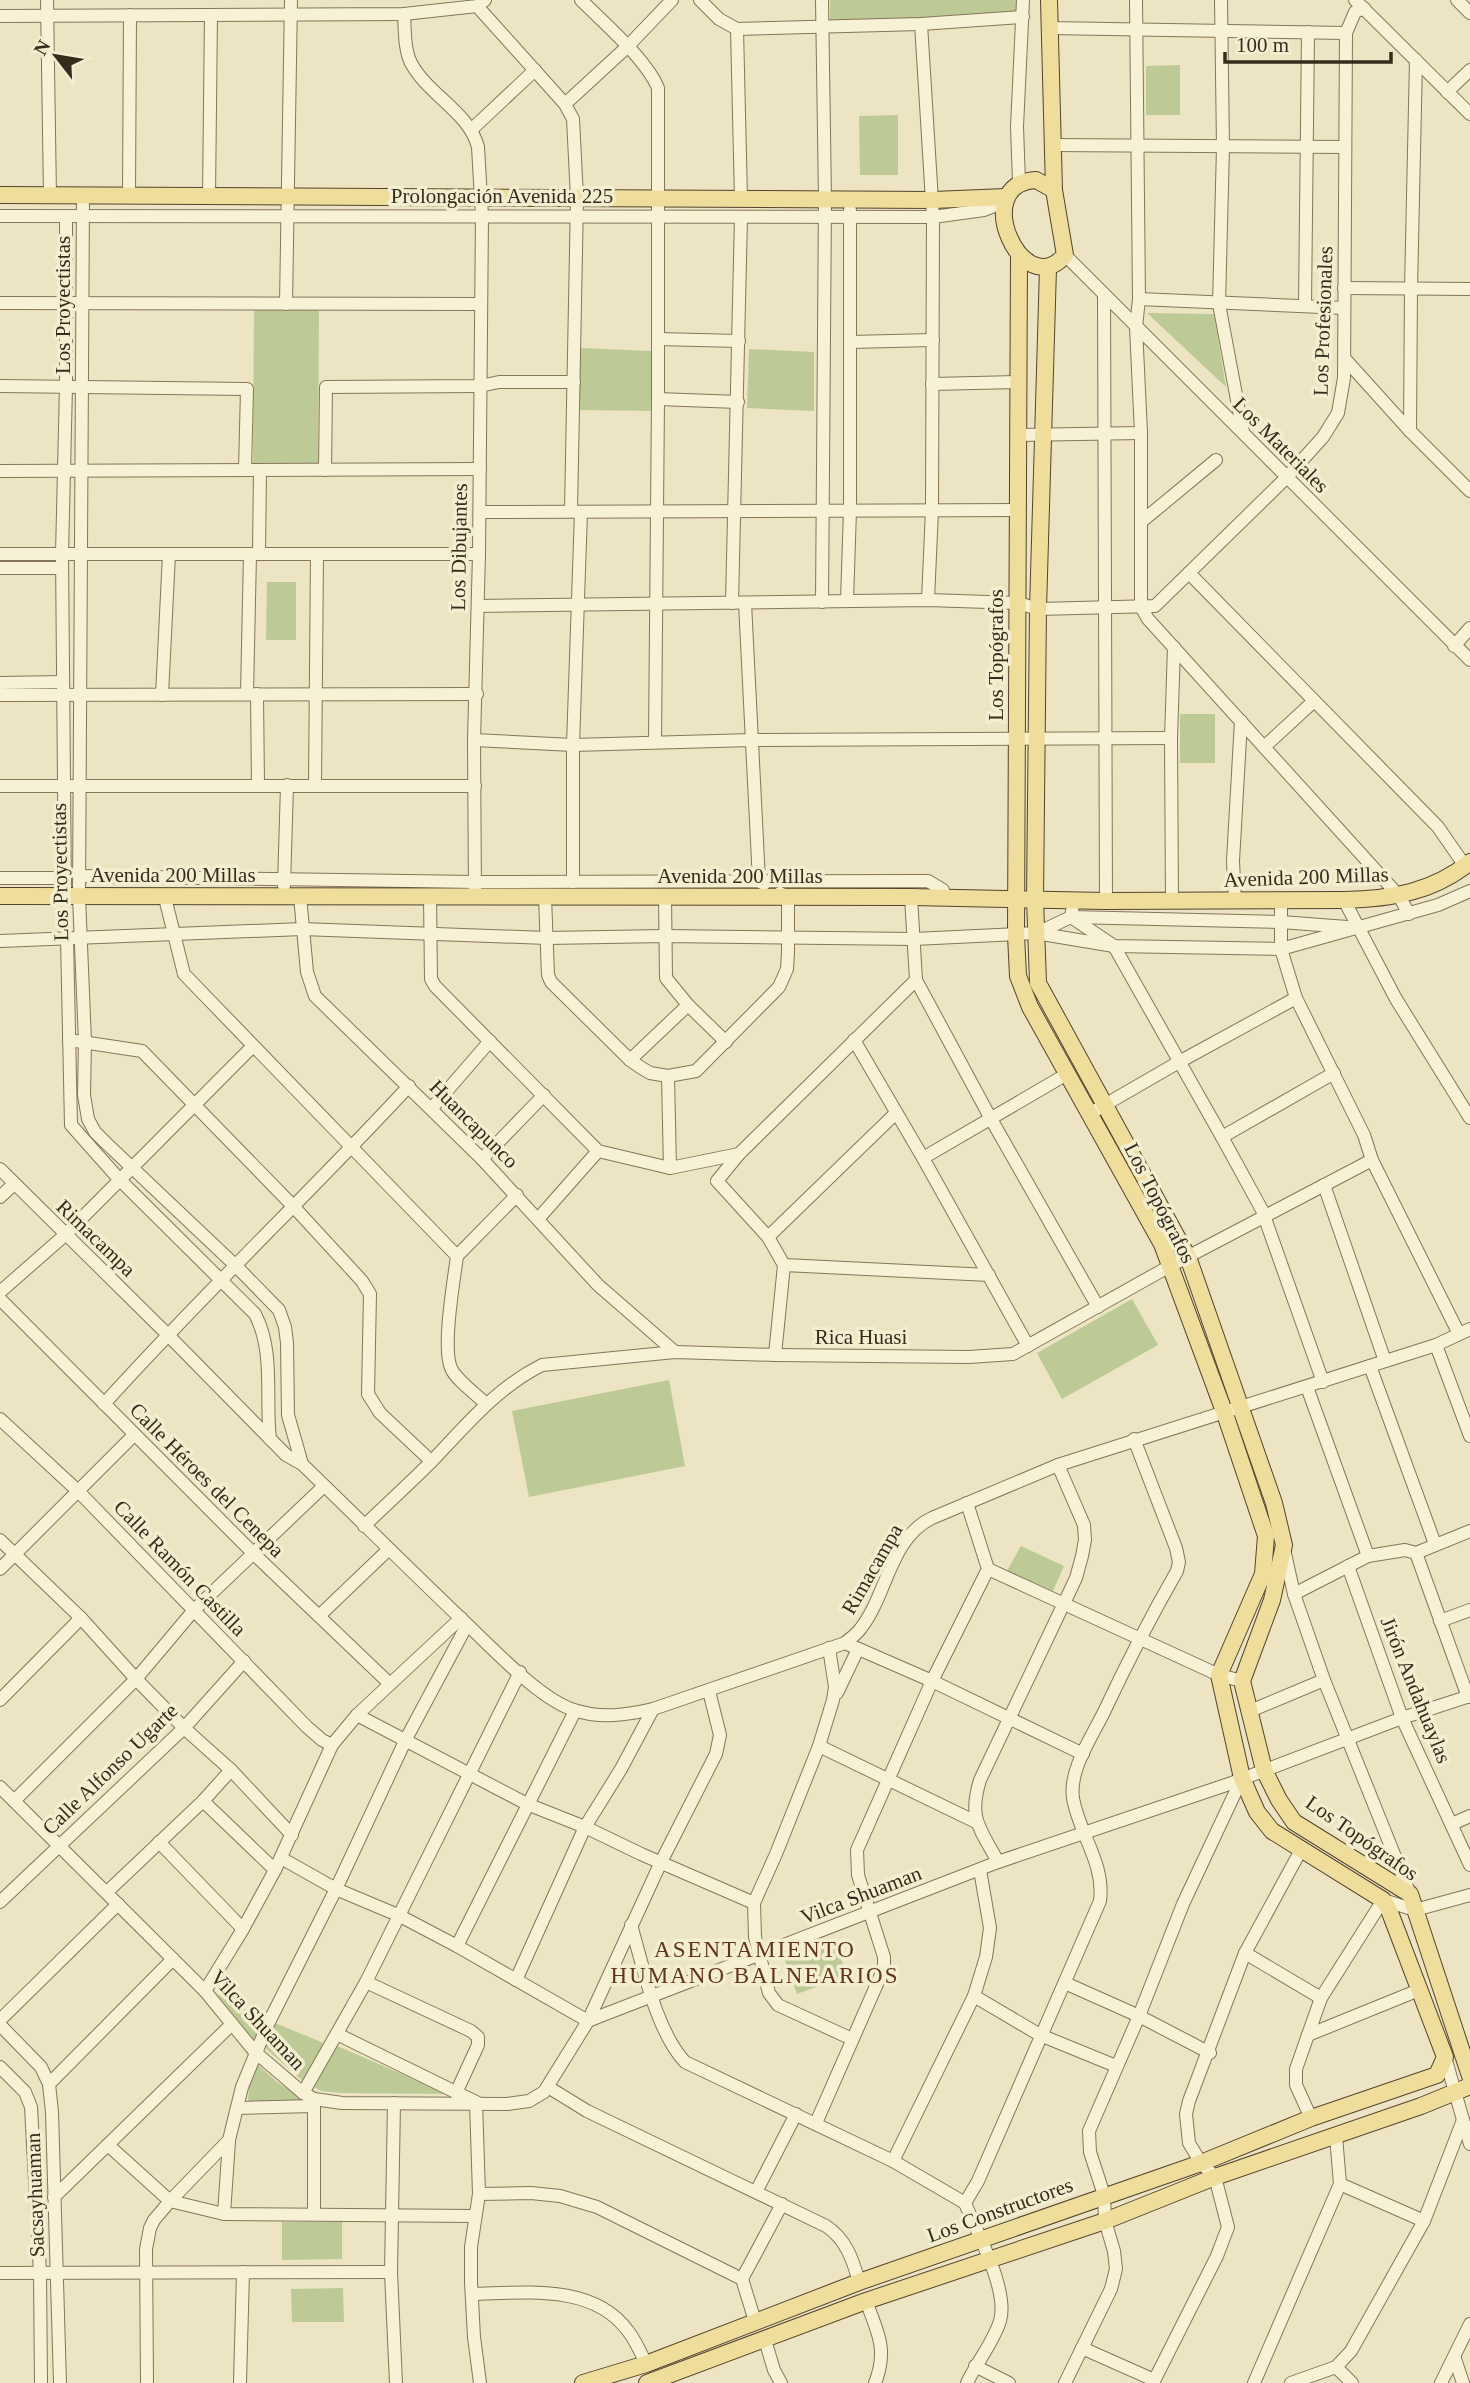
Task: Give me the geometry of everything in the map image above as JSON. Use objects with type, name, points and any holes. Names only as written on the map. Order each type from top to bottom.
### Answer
[{"type":"main road","points":[[1049,0],[1054,190],[1065,255],[1058,264],[1048,268],[1029,263],[1019,255],[1009,238],[1002,197],[1038,171],[1052,145]]},
{"type":"main road","points":[[1023,181],[1036,180],[1054,190]]},
{"type":"main road","name":"Prolongación Avenida 225","points":[[0,195],[825,200],[1002,197]]},
{"type":"main road","name":"Los Topógrafos","points":[[1019,255],[1016,935],[1021,989],[1162,1244],[1225,1414],[1266,1536],[1263,1574],[1219,1675],[1242,1778],[1257,1812],[1272,1831],[1383,1900],[1444,2057]]},
{"type":"main road","name":"Los Topógrafos","points":[[1048,268],[1038,609],[1035,899],[1038,983],[1188,1257],[1274,1503],[1284,1545],[1272,1601],[1242,1681],[1264,1770],[1294,1822],[1410,1894],[1470,2076]]},
{"type":"main road","name":"Avenida 200 Millas","points":[[0,897],[166,898],[289,891],[430,897],[475,889],[545,897],[1344,900],[1399,895],[1426,889],[1468,868]]},
{"type":"main road","name":"Los Constructores","points":[[583,2383],[646,2364],[859,2282],[1201,2163],[1311,2118],[1437,2075],[1444,2057]]},
{"type":"main road","name":"Los Constructores","points":[[647,2383],[674,2378],[866,2301],[1105,2221],[1215,2178],[1462,2089]]},
{"type":"street","points":[[47,0],[50,196]]},
{"type":"street","points":[[286,303],[291,0]]},
{"type":"street","points":[[581,0],[627,47],[654,79],[658,88],[655,741]]},
{"type":"street","points":[[565,104],[673,0]]},
{"type":"street","points":[[700,0],[719,19],[737,29],[922,24],[1023,17]]},
{"type":"street","points":[[822,0],[825,200],[822,602]]},
{"type":"street","points":[[1023,0],[1017,127],[1023,181]]},
{"type":"street","points":[[1136,0],[1139,299],[1136,327],[1141,433],[1141,607],[1148,619],[1399,895],[1409,914]]},
{"type":"street","points":[[1221,0],[1223,147],[1219,304],[1243,433]]},
{"type":"street","points":[[1457,0],[1470,13]]},
{"type":"street","points":[[0,16],[404,14],[481,3],[565,104],[573,119],[577,198],[574,382],[579,605],[573,745],[573,882]]},
{"type":"street","points":[[1049,28],[1346,33],[1359,4],[1470,114]]},
{"type":"street","points":[[404,14],[407,51],[411,62],[431,90],[471,130],[535,70]]},
{"type":"street","points":[[129,196],[130,15]]},
{"type":"street","points":[[209,197],[211,15]]},
{"type":"street","points":[[922,24],[933,200],[932,510],[928,600]]},
{"type":"street","points":[[737,29],[741,199]]},
{"type":"street","points":[[1305,306],[1308,33]]},
{"type":"street","name":"Los Profesionales","points":[[1141,607],[1155,606],[1286,478],[1333,424],[1342,398],[1345,359],[1346,33]]},
{"type":"street","points":[[1410,431],[1416,60]]},
{"type":"street","points":[[1447,92],[1470,70]]},
{"type":"street","name":"Los Dibujantes","points":[[471,130],[478,147],[482,216],[480,512],[474,740],[475,889]]},
{"type":"street","points":[[1052,145],[1344,147]]},
{"type":"street","name":"Los Proyectistas","points":[[83,196],[79,695],[72,785],[79,876],[72,896],[85,1042],[84,1095],[88,1119],[95,1132],[279,1310],[285,1326],[288,1415],[302,1465]]},
{"type":"street","name":"Prolongación Avenida 225","points":[[0,216],[933,217],[984,210],[992,207],[1002,197]]},
{"type":"street","points":[[847,601],[850,510],[850,200]]},
{"type":"street","points":[[66,217],[63,689],[72,785],[65,878],[72,896]]},
{"type":"street","points":[[741,217],[736,511],[738,603],[752,740],[759,881]]},
{"type":"street","name":"Los Materiales","points":[[1065,255],[1470,660]]},
{"type":"street","points":[[1344,288],[1470,289]]},
{"type":"street","points":[[1104,295],[1106,901]]},
{"type":"street","points":[[1139,299],[1344,308]]},
{"type":"street","points":[[0,303],[481,304]]},
{"type":"street","points":[[658,339],[738,341]]},
{"type":"street","points":[[850,342],[933,340]]},
{"type":"street","points":[[1345,359],[1410,431],[1470,491]]},
{"type":"street","points":[[325,470],[326,387],[480,386],[499,382],[574,382]]},
{"type":"street","points":[[933,384],[1017,382]]},
{"type":"street","points":[[0,386],[247,389],[245,470]]},
{"type":"street","points":[[658,399],[738,402]]},
{"type":"street","points":[[1017,435],[1141,433]]},
{"type":"street","points":[[1141,522],[1216,460]]},
{"type":"street","points":[[0,471],[480,469]]},
{"type":"street","points":[[258,785],[252,694],[260,470]]},
{"type":"street","points":[[480,512],[1017,510]]},
{"type":"street","points":[[0,554],[62,561]]},
{"type":"street","points":[[0,568],[62,561],[79,554],[479,554]]},
{"type":"street","points":[[162,695],[169,554]]},
{"type":"street","points":[[315,785],[317,554]]},
{"type":"street","points":[[1189,573],[1438,827],[1468,868]]},
{"type":"street","points":[[478,606],[928,600],[1018,603],[1038,609],[1141,607]]},
{"type":"street","points":[[1454,646],[1470,628]]},
{"type":"street","points":[[1172,900],[1171,738],[1174,647]]},
{"type":"street","points":[[0,683],[63,689],[79,695],[477,694]]},
{"type":"street","points":[[0,695],[63,689]]},
{"type":"street","points":[[1264,747],[1314,701]]},
{"type":"street","points":[[1235,901],[1233,861],[1241,721]]},
{"type":"street","points":[[474,740],[573,745],[655,741],[1171,738]]},
{"type":"street","name":"Huancapunco","points":[[287,785],[289,891],[302,929],[307,972],[315,996],[482,1159],[598,1285],[675,1352]]},
{"type":"street","points":[[0,786],[475,786]]},
{"type":"street","points":[[79,876],[289,891],[475,889],[573,882],[928,881],[943,890],[944,898]]},
{"type":"street","points":[[0,878],[65,878]]},
{"type":"street","points":[[545,897],[548,975],[551,982],[630,1060],[650,1073],[668,1076],[696,1071],[779,987],[787,969],[788,897],[759,881]]},
{"type":"street","points":[[0,941],[302,929],[547,938],[665,936],[914,939],[1036,933],[1114,946],[1281,949],[1409,914],[1470,891]]},
{"type":"street","points":[[430,897],[431,979],[435,986],[598,1152],[670,1168],[739,1154]]},
{"type":"street","points":[[665,897],[666,978],[688,1005],[726,1042]]},
{"type":"street","points":[[911,897],[916,980],[1098,1307]]},
{"type":"street","points":[[166,898],[184,974],[457,1256]]},
{"type":"street","points":[[1071,917],[1074,900]]},
{"type":"street","points":[[1344,900],[1396,999],[1470,1118]]},
{"type":"street","points":[[1281,901],[1281,949],[1296,998],[1364,1135],[1372,1160],[1464,1332]]},
{"type":"street","points":[[1036,933],[1071,917],[1281,922],[1358,928]]},
{"type":"street","points":[[1071,917],[1114,946],[1222,1137],[1264,1216],[1324,1382]]},
{"type":"street","points":[[74,938],[69,1040],[71,1125],[119,1179],[255,1314],[264,1331],[271,1439]]},
{"type":"street","points":[[775,1355],[784,1265],[768,1237],[717,1181],[739,1154],[916,980]]},
{"type":"street","points":[[1089,1114],[1296,998]]},
{"type":"street","points":[[630,1060],[688,1005]]},
{"type":"street","points":[[69,1040],[142,1051],[362,1281],[370,1294],[368,1394],[380,1413],[431,1461]]},
{"type":"street","points":[[854,1040],[1028,1346]]},
{"type":"street","points":[[432,1108],[490,1041]]},
{"type":"street","points":[[0,1292],[65,1235],[253,1046]]},
{"type":"street","points":[[1222,1137],[1334,1073]]},
{"type":"street","points":[[923,1158],[1067,1074]]},
{"type":"street","points":[[668,1076],[670,1168]]},
{"type":"street","points":[[104,1404],[167,1334],[409,1086]]},
{"type":"street","points":[[482,1159],[544,1096]]},
{"type":"street","points":[[768,1237],[896,1113]]},
{"type":"street","points":[[538,1219],[598,1152]]},
{"type":"street","name":"Rica Huasi","points":[[364,1526],[486,1404],[523,1374],[542,1365],[675,1352],[969,1357],[1013,1354],[1170,1266],[1372,1160]]},
{"type":"street","name":"Rimacampa","points":[[0,1169],[286,1455],[302,1465],[388,1550],[520,1672],[544,1693],[575,1711],[621,1716],[653,1709],[845,1643],[868,1619],[893,1565],[922,1523],[1058,1465],[1134,1439],[1225,1414],[1324,1382],[1436,1345],[1464,1332]]},
{"type":"street","points":[[0,1197],[14,1184]]},
{"type":"street","points":[[1324,1185],[1385,1361]]},
{"type":"street","points":[[486,1404],[451,1368],[450,1301],[457,1256],[517,1195]]},
{"type":"street","points":[[784,1265],[989,1276]]},
{"type":"street","name":"Calle Héroes del Cenepa","points":[[0,1299],[254,1554],[390,1684]]},
{"type":"street","points":[[1436,1345],[1470,1436]]},
{"type":"street","points":[[1370,1366],[1435,1544]]},
{"type":"street","points":[[1307,1387],[1368,1556]]},
{"type":"street","name":"Calle Ramón Castilla","points":[[0,1419],[79,1492],[307,1727],[322,1741],[332,1745]]},
{"type":"street","points":[[0,1569],[134,1435]]},
{"type":"street","points":[[965,2203],[978,2181],[1100,1901],[1100,1875],[1073,1798],[1073,1783],[1083,1754],[1138,1639],[1177,1571],[1179,1562],[1134,1439]]},
{"type":"street","points":[[998,1862],[976,1822],[975,1796],[980,1780],[1076,1578],[1085,1540],[1084,1525],[1058,1465]]},
{"type":"street","points":[[14,1801],[136,1679],[194,1610],[324,1486]]},
{"type":"street","points":[[816,2123],[884,1968],[884,1957],[858,1875],[857,1850],[932,1681],[988,1569],[967,1503]]},
{"type":"street","points":[[1294,1594],[1368,1556],[1405,1550],[1416,1553],[1470,1531]]},
{"type":"street","points":[[0,1540],[81,1618],[136,1679],[184,1728],[231,1770],[292,1835]]},
{"type":"street","points":[[1284,1545],[1294,1594],[1324,1680],[1410,1894]]},
{"type":"street","points":[[319,1616],[388,1550]]},
{"type":"street","points":[[1416,1553],[1469,1696]]},
{"type":"street","name":"Jirón Andahuaylas","points":[[1348,1566],[1402,1718],[1470,1865]]},
{"type":"street","points":[[988,1569],[1219,1675],[1242,1681]]},
{"type":"street","points":[[1440,1621],[1470,1611]]},
{"type":"street","points":[[0,1700],[81,1618]]},
{"type":"street","points":[[205,1991],[278,1864],[332,1745],[356,1715],[464,1622]]},
{"type":"street","points":[[224,2214],[229,2140],[242,2087],[255,2052],[464,1622]]},
{"type":"street","points":[[845,1643],[932,1681],[1083,1754]]},
{"type":"street","points":[[829,1648],[835,1687],[833,1700],[819,1746],[754,1903],[755,1937],[769,1993],[778,2005],[852,2039]]},
{"type":"street","points":[[833,1700],[858,1648]]},
{"type":"street","name":"Calle Alfonso Ugarte","points":[[0,1902],[184,1728],[244,1661]]},
{"type":"street","points":[[314,2214],[310,2099],[337,2034],[400,1916],[520,1672]]},
{"type":"street","points":[[1250,1711],[1324,1680]]},
{"type":"street","points":[[237,2108],[310,2099],[342,2103],[507,2104],[530,2101],[544,2092],[588,2021],[631,1925],[719,1745],[720,1735],[709,1691]]},
{"type":"street","name":"Vilca Shuaman","points":[[588,2021],[998,1862],[1469,1696]]},
{"type":"street","points":[[516,1980],[585,1827],[621,1769],[653,1709]]},
{"type":"street","points":[[457,1946],[575,1711]]},
{"type":"street","points":[[356,1715],[527,1804],[585,1827],[754,1903]]},
{"type":"street","points":[[819,1746],[976,1822]]},
{"type":"street","points":[[107,1892],[203,1801],[231,1770]]},
{"type":"street","points":[[1065,2383],[1111,2289],[1116,2269],[1105,2221],[1104,2195],[1088,2141],[1089,2132],[1183,1904],[1242,1778]]},
{"type":"street","name":"Vilca Shuaman","points":[[0,1787],[205,1991],[255,2052],[310,2099]]},
{"type":"street","points":[[203,1801],[278,1864],[400,1916],[588,2021]]},
{"type":"street","points":[[1452,1824],[1470,1816]]},
{"type":"street","points":[[159,1842],[243,1929]]},
{"type":"street","points":[[1082,2348],[1153,2381],[1216,2256],[1228,2227],[1215,2178],[1201,2163],[1189,2143],[1186,2114],[1245,1953],[1301,1850]]},
{"type":"street","points":[[892,2161],[974,1996],[986,1957],[990,1928],[980,1870]]},
{"type":"street","points":[[1311,2118],[1296,2085],[1296,2069],[1321,1998],[1383,1900],[1415,1910],[1470,1895]]},
{"type":"street","points":[[0,2020],[118,1904]]},
{"type":"street","points":[[631,1925],[651,1996],[677,2053],[685,2062],[892,2161],[965,2203],[999,2288],[1002,2309],[995,2331],[967,2383]]},
{"type":"street","points":[[1245,1953],[1321,1998]]},
{"type":"street","points":[[0,2025],[41,2067],[49,2084],[173,1959]]},
{"type":"street","points":[[366,1982],[471,2031],[478,2037],[478,2045],[456,2093]]},
{"type":"street","points":[[1065,1983],[1139,2016],[1210,2053]]},
{"type":"street","points":[[1308,2035],[1419,1990]]},
{"type":"street","points":[[974,1996],[1040,2035],[1116,2066]]},
{"type":"street","points":[[54,2197],[232,2024]]},
{"type":"street","points":[[337,2034],[477,2102]]},
{"type":"street","points":[[1444,2057],[1462,2089],[1463,2120],[1470,2144]]},
{"type":"street","points":[[0,2067],[25,2092],[31,2107],[40,2273],[41,2383]]},
{"type":"street","name":"Sacsayhuaman","points":[[49,2084],[60,2383]]},
{"type":"street","points":[[548,2087],[587,2111],[837,2233],[849,2253],[859,2282]]},
{"type":"street","points":[[477,2102],[479,2194],[471,2247],[474,2337],[480,2383]]},
{"type":"street","points":[[394,2103],[391,2272],[396,2383]]},
{"type":"street","points":[[756,2192],[796,2114]]},
{"type":"street","points":[[1291,2383],[1336,2367],[1351,2351],[1424,2221],[1463,2120]]},
{"type":"street","points":[[1254,2383],[1340,2184],[1336,2136]]},
{"type":"street","points":[[147,2383],[146,2249],[150,2228],[170,2201],[229,2140]]},
{"type":"street","points":[[108,2145],[170,2201],[224,2214],[475,2216]]},
{"type":"street","points":[[1340,2184],[1424,2221]]},
{"type":"street","points":[[479,2194],[531,2193],[560,2196],[597,2207],[742,2279]]},
{"type":"street","points":[[755,2321],[742,2279],[782,2204]]},
{"type":"street","points":[[240,2383],[243,2272]]},
{"type":"street","points":[[0,2273],[391,2272]]},
{"type":"street","points":[[472,2294],[554,2293],[586,2301],[613,2315],[628,2329],[646,2364]]},
{"type":"street","points":[[866,2301],[881,2342],[883,2357],[875,2383]]},
{"type":"street","points":[[1441,2383],[1455,2359],[1470,2323]]},
{"type":"street","points":[[765,2340],[781,2383]]},
{"type":"street","points":[[1455,2359],[1464,2383]]},
{"type":"street","points":[[975,2366],[1009,2383]]},
{"type":"street","points":[[1336,2367],[1352,2383]]},
{"type":"green space","points":[[830,0],[1019,0],[1017,13],[830,24]]},
{"type":"green space","points":[[1180,65],[1180,115],[1146,115],[1146,66]]},
{"type":"green space","points":[[898,115],[898,175],[860,175],[859,116]]},
{"type":"green space","points":[[254,308],[319,308],[318,464],[253,464]]},
{"type":"green space","points":[[1147,313],[1214,314],[1226,387]]},
{"type":"green space","points":[[580,348],[651,351],[654,411],[579,410]]},
{"type":"green space","points":[[749,349],[814,352],[814,411],[747,408]]},
{"type":"green space","points":[[267,582],[296,582],[296,640],[266,640]]},
{"type":"green space","points":[[1180,714],[1215,714],[1215,763],[1180,763]]},
{"type":"green space","points":[[1132,1299],[1158,1345],[1062,1399],[1037,1353]]},
{"type":"green space","points":[[669,1380],[685,1466],[529,1497],[512,1411]]},
{"type":"green space","points":[[1021,1546],[1064,1566],[1053,1591],[1007,1571]]},
{"type":"green space","points":[[835,1941],[847,1976],[797,1994],[785,1960]]},
{"type":"green space","points":[[217,1994],[264,2019],[254,2040]]},
{"type":"green space","points":[[275,2023],[326,2044],[303,2081],[264,2047]]},
{"type":"green space","points":[[335,2045],[448,2094],[340,2093],[322,2091],[311,2086]]},
{"type":"green space","points":[[256,2063],[277,2082],[309,2102],[248,2104],[249,2084]]},
{"type":"green space","points":[[282,2222],[342,2222],[342,2259],[282,2260]]},
{"type":"green space","points":[[343,2288],[344,2322],[292,2322],[291,2289]]},
{"type":"district","name":"ASENTAMIENTO HUMANO BALNEARIOS","points":[[755,1962]]}]
